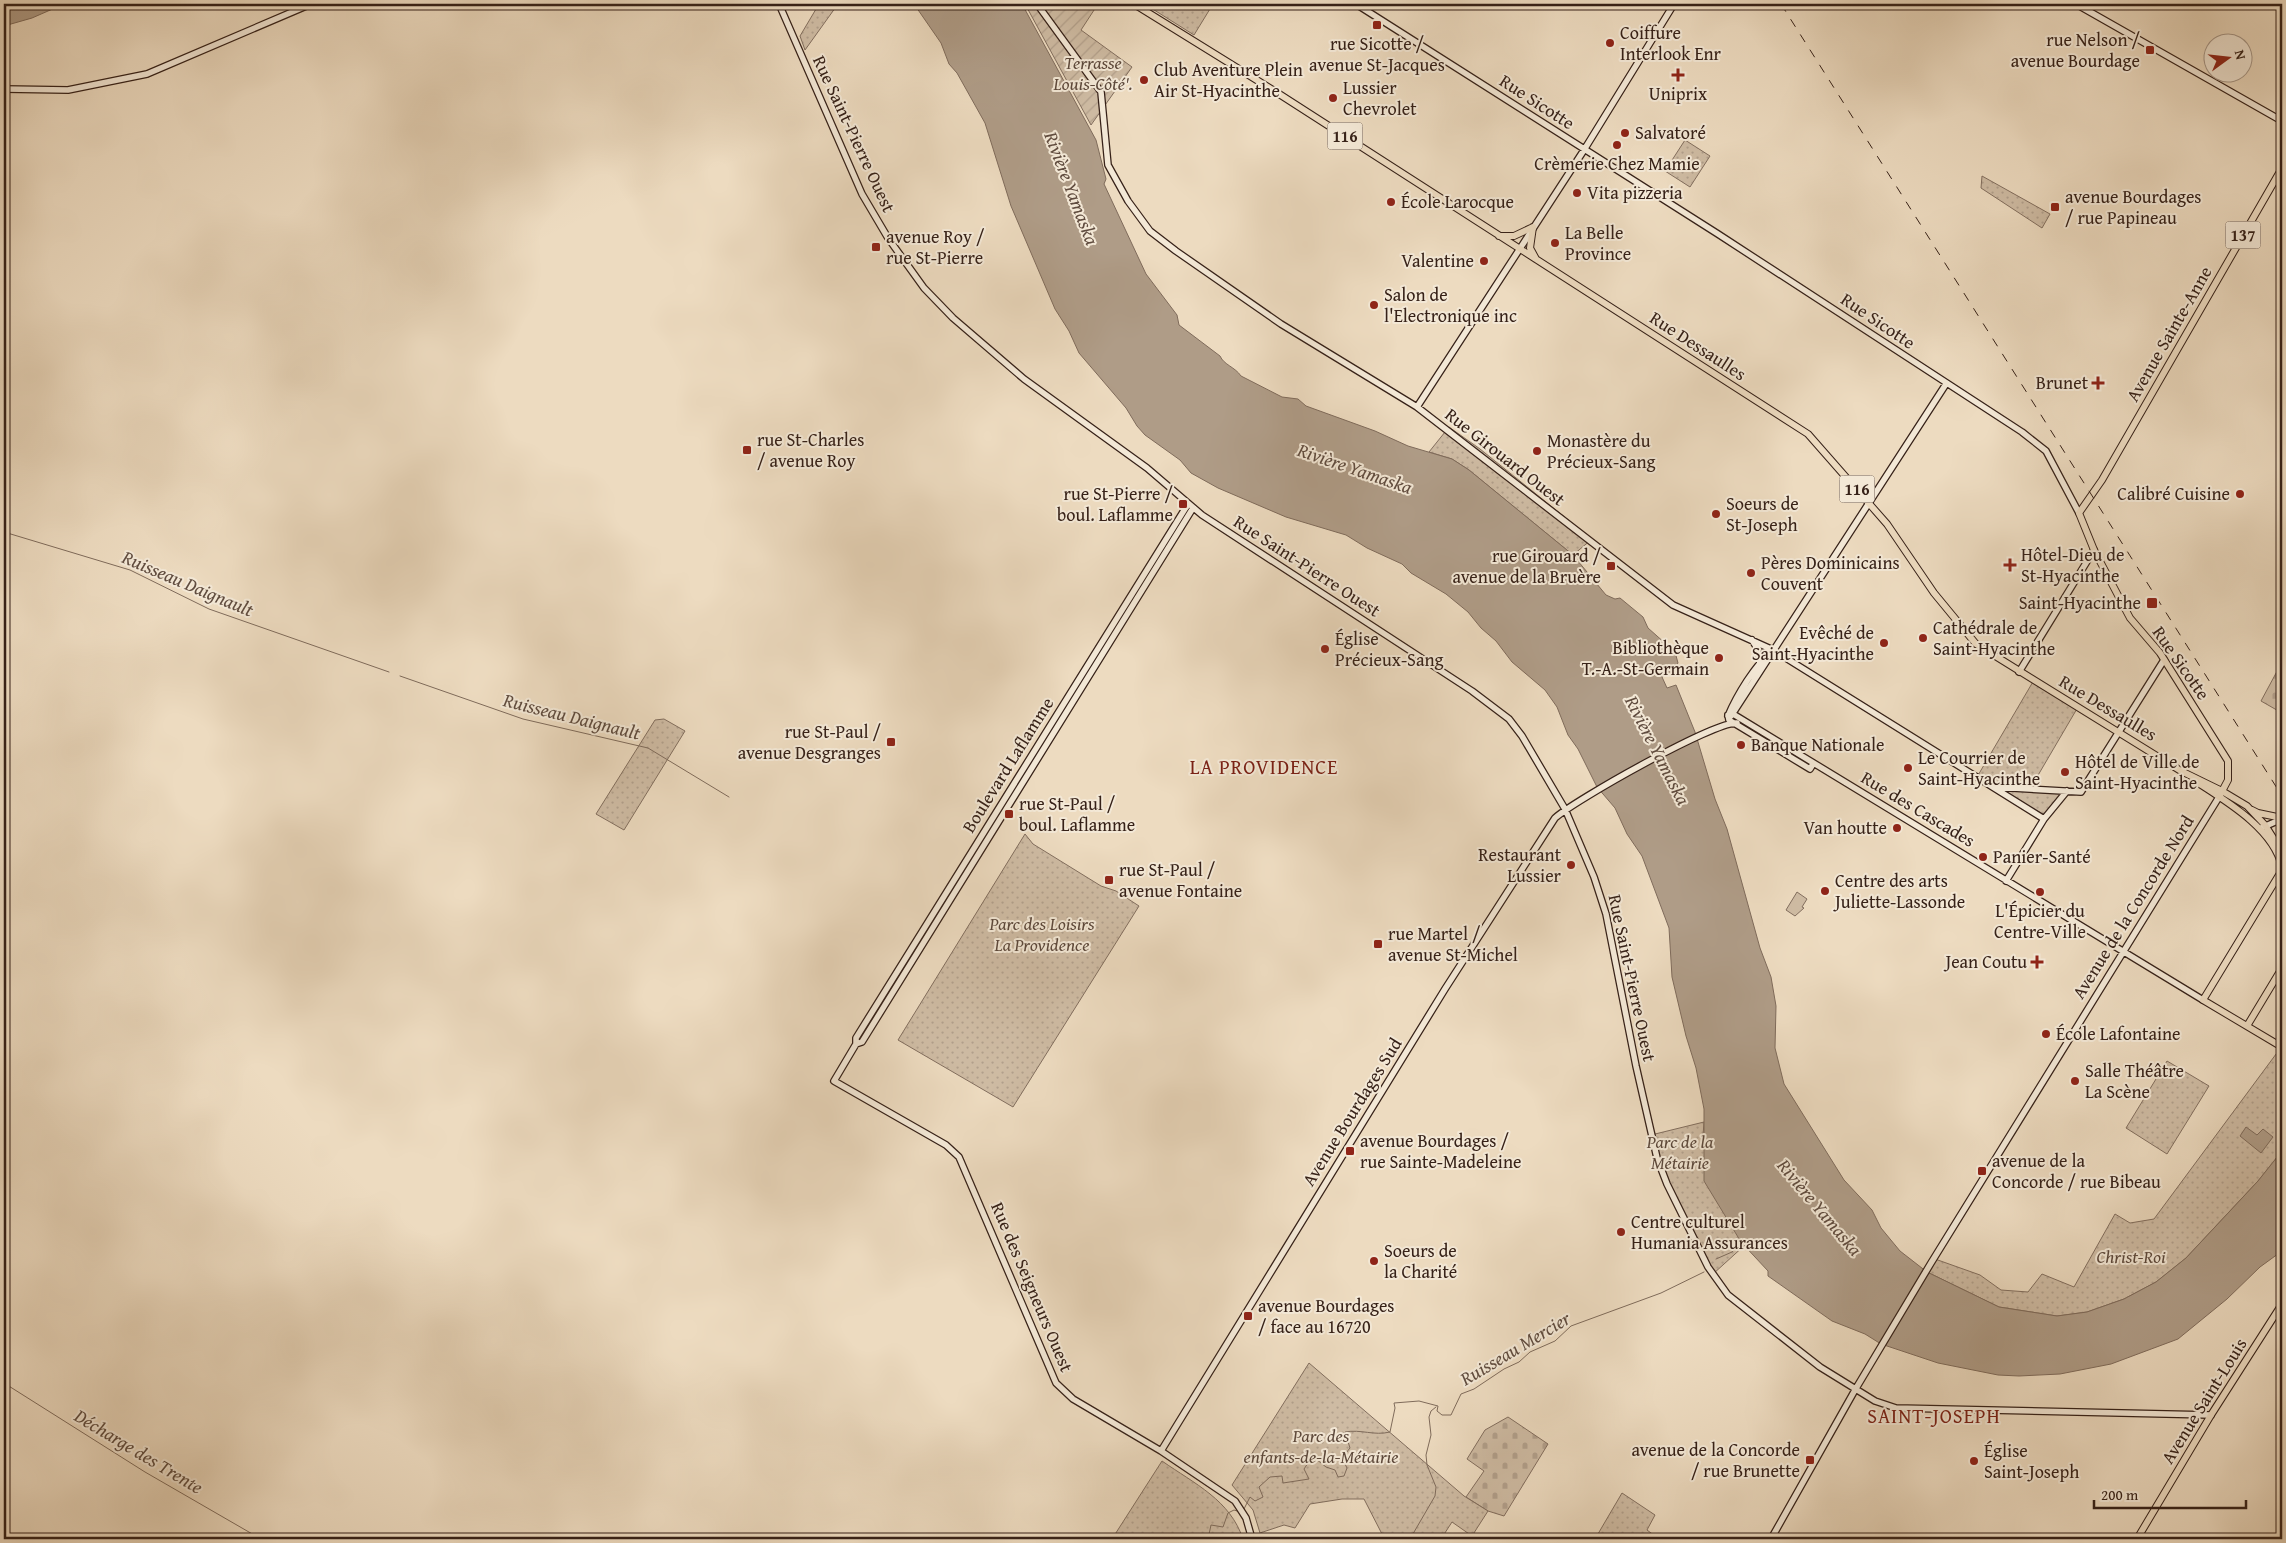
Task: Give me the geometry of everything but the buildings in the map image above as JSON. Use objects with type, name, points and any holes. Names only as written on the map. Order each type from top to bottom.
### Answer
[{"type":"main road","name":"Rue Dessaulles","points":[[1134,4],[1276,92],[1808,434],[1870,503],[1896,536],[1934,593],[1976,644],[2189,775],[2221,794],[2247,806],[2282,852]]},
{"type":"main road","name":"Avenue Sainte-Anne","points":[[2079,513],[2102,480],[2282,168]]},
{"type":"main road","points":[[1498,236],[1514,236],[1534,227]]},
{"type":"main road","points":[[1534,227],[1530,248],[1539,262]]},
{"type":"main road","name":"Rue Sicotte","points":[[2079,513],[2094,550],[2130,618],[2164,660],[2228,761],[2228,780],[2221,794]]},
{"type":"main road","name":"Rue Dessaulles","points":[[2221,794],[2262,827],[2281,860],[2282,869]]},
{"type":"main road","points":[[2247,806],[2258,813],[2282,818]]},
{"type":"main road","points":[[2203,1000],[2282,869]]},
{"type":"main road","points":[[2247,1026],[2282,968]]},
{"type":"main road","name":"Rue des Cascades","points":[[2203,1000],[2282,1047]]},
{"type":"main road","name":"Avenue Saint-Louis","points":[[2137,1539],[2211,1415],[2282,1304]]},
{"type":"street","points":[[4,89],[68,90],[147,74],[311,4]]},
{"type":"street","name":"Rue Saint-Pierre Ouest","points":[[779,4],[862,194],[888,238],[924,288],[953,318],[1024,379],[1147,468],[1191,506],[1472,691],[1509,719],[1522,736],[1565,809],[1594,877],[1606,914],[1651,1135],[1660,1167],[1708,1267],[1728,1294],[1820,1368],[1875,1401],[1896,1408],[2211,1415]]},
{"type":"street","name":"Rue Girouard Ouest","points":[[1037,4],[1101,92],[1108,165],[1128,201],[1150,231],[1176,252],[1281,324],[1417,406],[1673,605],[1773,650],[1993,787],[2081,792],[2118,731]]},
{"type":"street","name":"Rue Sicotte","points":[[1356,4],[1788,279],[2040,446],[2046,451],[2079,513]]},
{"type":"street","points":[[1417,406],[1584,150],[1674,4]]},
{"type":"street","points":[[2076,4],[2282,121]]},
{"type":"street","points":[[1729,718],[1946,384]]},
{"type":"street","name":"Boulevard Laflamme","points":[[834,1081],[856,1044],[862,1042],[1191,506]]},
{"type":"street","points":[[2020,672],[2094,550]]},
{"type":"street","points":[[1751,640],[1757,648],[1760,664]]},
{"type":"street","points":[[1729,718],[1732,705],[1760,664],[1773,650]]},
{"type":"street","points":[[2118,731],[2164,660]]},
{"type":"street","points":[[1729,718],[1800,762],[1812,766]]},
{"type":"street","name":"Avenue Bourdages Sud","points":[[1161,1451],[1445,989],[1555,818],[1565,809],[1717,727],[1729,718]]},
{"type":"street","name":"Rue des Cascades","points":[[1729,718],[2006,880],[2203,1000]]},
{"type":"street","points":[[1993,787],[2044,819]]},
{"type":"street","points":[[2006,880],[2044,819],[2067,791]]},
{"type":"street","name":"Avenue de la Concorde Nord","points":[[1771,1539],[1855,1390],[1931,1263],[2221,794]]},
{"type":"street","points":[[2262,827],[2282,818]]},
{"type":"street","name":"Rue des Seigneurs Ouest","points":[[834,1081],[946,1145],[959,1157],[1056,1383],[1073,1399],[1161,1451],[1235,1501],[1246,1518],[1252,1539]]},
{"type":"green space","points":[[819,4],[838,4],[805,50],[800,36]]},
{"type":"green space","name":"Terrasse Louis-Côté'.","points":[[1025,4],[1098,4],[1081,30],[1132,67],[1091,125]]},
{"type":"green space","points":[[1154,4],[1213,4],[1194,35],[1151,8]]},
{"type":"green space","points":[[1685,140],[1710,156],[1690,187],[1665,171]]},
{"type":"green space","points":[[1982,176],[2050,214],[2042,228],[1981,188]]},
{"type":"green space","points":[[1449,427],[1480,449],[1592,539],[1573,555],[1469,470],[1452,459],[1429,452]]},
{"type":"green space","points":[[2282,662],[2282,713],[2261,701]]},
{"type":"green space","points":[[2034,680],[2078,707],[2030,789],[1993,787],[1977,777]]},
{"type":"green space","points":[[664,719],[685,731],[624,830],[596,814],[655,720]]},
{"type":"green space","points":[[2002,790],[2063,793],[2044,815]]},
{"type":"green space","name":"Parc des Loisirs La Providence","points":[[1025,834],[1033,844],[1101,886],[1116,891],[1139,906],[1013,1107],[898,1040]]},
{"type":"green space","points":[[1797,892],[1807,899],[1802,907],[1804,908],[1795,916],[1786,910]]},
{"type":"green space","name":"Christ-Roi","points":[[2282,1046],[2282,1151],[2258,1181],[2186,1258],[2156,1282],[2124,1299],[2087,1312],[2057,1316],[1999,1307],[1927,1272],[1935,1259],[1980,1275],[2001,1290],[2028,1292],[2042,1274],[2074,1287],[2115,1214],[2130,1223],[2154,1219]]},
{"type":"green space","points":[[2167,1061],[2209,1086],[2167,1154],[2126,1128]]},
{"type":"green space","name":"Parc de la Métairie","points":[[1704,1122],[1703,1136],[1745,1245],[1713,1274],[1679,1209],[1651,1135]]},
{"type":"green space","name":"Parc des enfants-de-la-Métairie","points":[[1309,1363],[1464,1496],[1488,1511],[1472,1536],[1452,1522],[1441,1539],[1381,1539],[1382,1534],[1364,1499],[1342,1499],[1310,1504],[1295,1528],[1284,1525],[1260,1533],[1253,1510],[1232,1485]]},
{"type":"green space","points":[[1508,1417],[1548,1444],[1504,1516],[1488,1511],[1466,1497],[1484,1471],[1467,1459],[1485,1430]]},
{"type":"green space","name":"Parc des enfants-de-la-Métairie","points":[[1162,1461],[1220,1503],[1230,1514],[1243,1539],[1112,1539]]},
{"type":"green space","points":[[1622,1493],[1655,1515],[1647,1530],[1659,1539],[1595,1539]]},
{"type":"water","points":[[4,4],[64,4],[32,18],[4,26]]},
{"type":"water","name":"Rivière Yamaska","points":[[914,4],[1022,4],[1096,140],[1106,179],[1104,184],[1146,274],[1177,315],[1179,325],[1220,356],[1224,362],[1241,376],[1282,397],[1298,399],[1306,406],[1375,431],[1408,446],[1452,459],[1469,470],[1573,555],[1606,595],[1615,599],[1620,598],[1643,617],[1648,628],[1675,652],[1678,663],[1671,673],[1662,677],[1667,688],[1676,685],[1695,732],[1715,799],[1727,829],[1760,948],[1771,977],[1776,1006],[1775,1048],[1784,1084],[1844,1180],[1872,1210],[1881,1228],[1900,1251],[1927,1272],[1999,1307],[2057,1316],[2087,1312],[2124,1299],[2156,1282],[2186,1258],[2258,1181],[2282,1151],[2282,1251],[2260,1267],[2227,1299],[2178,1339],[2111,1364],[2060,1374],[2019,1376],[1998,1375],[1938,1363],[1881,1344],[1865,1334],[1832,1321],[1768,1276],[1768,1271],[1741,1242],[1704,1181],[1704,1109],[1696,1068],[1686,1036],[1672,977],[1669,928],[1642,856],[1627,834],[1615,808],[1597,787],[1578,749],[1568,735],[1557,707],[1545,690],[1512,662],[1496,641],[1481,628],[1468,612],[1446,594],[1411,573],[1402,564],[1367,548],[1346,535],[1286,517],[1218,488],[1191,473],[1180,460],[1145,435],[1126,408],[1079,353],[1069,331],[1055,309],[1011,206],[985,123],[957,73],[949,64],[941,43]]},
{"type":"water","points":[[2246,1127],[2257,1135],[2263,1129],[2273,1137],[2261,1153],[2240,1136]]},
{"type":"waterway","name":"Ruisseau Daignault","points":[[4,532],[130,570],[209,609],[389,672]]},
{"type":"waterway","name":"Ruisseau Daignault","points":[[400,676],[523,719],[648,748],[729,797]]},
{"type":"waterway","name":"Ruisseau Mercier","points":[[1716,1259],[1732,1252],[1741,1242]]},
{"type":"waterway","name":"Ruisseau Mercier","points":[[1244,1509],[1250,1497],[1255,1501],[1263,1497],[1259,1487],[1270,1477],[1282,1476],[1283,1483],[1309,1479],[1304,1469],[1310,1460],[1316,1459],[1326,1467],[1335,1470],[1338,1477],[1344,1476],[1347,1468],[1344,1457],[1350,1448],[1345,1432],[1390,1432],[1395,1408],[1394,1403],[1419,1401],[1438,1406],[1437,1411],[1442,1415],[1451,1415],[1461,1394],[1474,1389],[1504,1369],[1519,1362],[1530,1352],[1555,1341],[1571,1326],[1661,1293],[1704,1272]]},
{"type":"waterway","name":"Décharge des Trente","points":[[4,1383],[145,1472],[261,1539]]},
{"type":"waterway","points":[[1410,1539],[1435,1496],[1436,1487],[1427,1465],[1426,1455],[1431,1435],[1429,1417],[1431,1411],[1436,1407]]},
{"type":"waterway","name":"Ruisseau Mercier","points":[[1208,1539],[1211,1525],[1223,1527],[1228,1513],[1234,1510],[1240,1512]]},
{"type":"railway","points":[[1781,4],[2282,796]]},
{"type":"place","name":"rue Sicotte / avenue St-Jacques","points":[[1377,25]]},
{"type":"place","name":"Coiffure Interlook Enr","points":[[1610,43]]},
{"type":"place","name":"rue Nelson / avenue Bourdage","points":[[2150,50]]},
{"type":"place","name":"Uniprix","points":[[1678,75]]},
{"type":"place","name":"Club Aventure Plein Air St-Hyacinthe","points":[[1144,80]]},
{"type":"place","name":"Lussier Chevrolet","points":[[1333,98]]},
{"type":"place","name":"Salvatoré","points":[[1625,133]]},
{"type":"place","name":"Crèmerie Chez Mamie","points":[[1617,145]]},
{"type":"place","name":"Vita pizzeria","points":[[1577,193]]},
{"type":"place","name":"École Larocque","points":[[1391,202]]},
{"type":"place","name":"avenue Bourdages / rue Papineau","points":[[2055,207]]},
{"type":"place","name":"La Belle Province","points":[[1555,243]]},
{"type":"place","name":"avenue Roy / rue St-Pierre","points":[[876,247]]},
{"type":"place","name":"Valentine","points":[[1484,261]]},
{"type":"place","name":"Salon de l'Electronique inc","points":[[1374,305]]},
{"type":"place","name":"Brunet","points":[[2098,383]]},
{"type":"place","name":"rue St-Charles / avenue Roy","points":[[747,450]]},
{"type":"place","name":"Monastère du Précieux-Sang","points":[[1537,451]]},
{"type":"place","name":"Calibré Cuisine","points":[[2240,494]]},
{"type":"place","name":"rue St-Pierre / boul. Laflamme","points":[[1183,504]]},
{"type":"place","name":"Soeurs de St-Joseph","points":[[1716,514]]},
{"type":"place","name":"Hôtel-Dieu de St-Hyacinthe","points":[[2010,565]]},
{"type":"place","name":"rue Girouard / avenue de la Bruère","points":[[1611,566]]},
{"type":"place","name":"Pères Dominicains Couvent","points":[[1751,573]]},
{"type":"place","name":"Saint-Hyacinthe","points":[[2152,603]]},
{"type":"place","name":"Cathédrale de Saint-Hyacinthe","points":[[1923,638]]},
{"type":"place","name":"Evêché de Saint-Hyacinthe","points":[[1884,643]]},
{"type":"place","name":"Église Précieux-Sang","points":[[1325,649]]},
{"type":"place","name":"Bibliothèque T.-A.-St-Germain","points":[[1719,658]]},
{"type":"place","name":"rue St-Paul / avenue Desgranges","points":[[891,742]]},
{"type":"place","name":"Banque Nationale","points":[[1741,745]]},
{"type":"place","name":"Le Courrier de Saint-Hyacinthe","points":[[1908,768]]},
{"type":"place","name":"Hôtel de Ville de Saint-Hyacinthe","points":[[2065,772]]},
{"type":"place","name":"rue St-Paul / boul. Laflamme","points":[[1009,814]]},
{"type":"place","name":"Van houtte","points":[[1897,828]]},
{"type":"place","name":"Panier-Santé","points":[[1983,857]]},
{"type":"place","name":"Restaurant Lussier","points":[[1571,865]]},
{"type":"place","name":"rue St-Paul / avenue Fontaine","points":[[1109,880]]},
{"type":"place","name":"Centre des arts Juliette-Lassonde","points":[[1825,891]]},
{"type":"place","name":"L'Épicier du Centre-Ville","points":[[2040,892]]},
{"type":"place","name":"rue Martel / avenue St-Michel","points":[[1378,944]]},
{"type":"place","name":"Jean Coutu","points":[[2037,962]]},
{"type":"place","name":"École Lafontaine","points":[[2046,1034]]},
{"type":"place","name":"Salle Théâtre La Scène","points":[[2075,1081]]},
{"type":"place","name":"avenue Bourdages / rue Sainte-Madeleine","points":[[1350,1151]]},
{"type":"place","name":"avenue de la Concorde / rue Bibeau","points":[[1982,1171]]},
{"type":"place","name":"Centre culturel Humania Assurances","points":[[1621,1232]]},
{"type":"place","name":"Soeurs de la Charité","points":[[1374,1261]]},
{"type":"place","name":"avenue Bourdages / face au 16720","points":[[1248,1316]]},
{"type":"place","name":"avenue de la Concorde / rue Brunette","points":[[1810,1460]]},
{"type":"place","name":"Église Saint-Joseph","points":[[1974,1461]]},
{"type":"district","name":"LA PROVIDENCE","points":[[1264,767]]},
{"type":"district","name":"SAINT-JOSEPH","points":[[1934,1416]]}]
